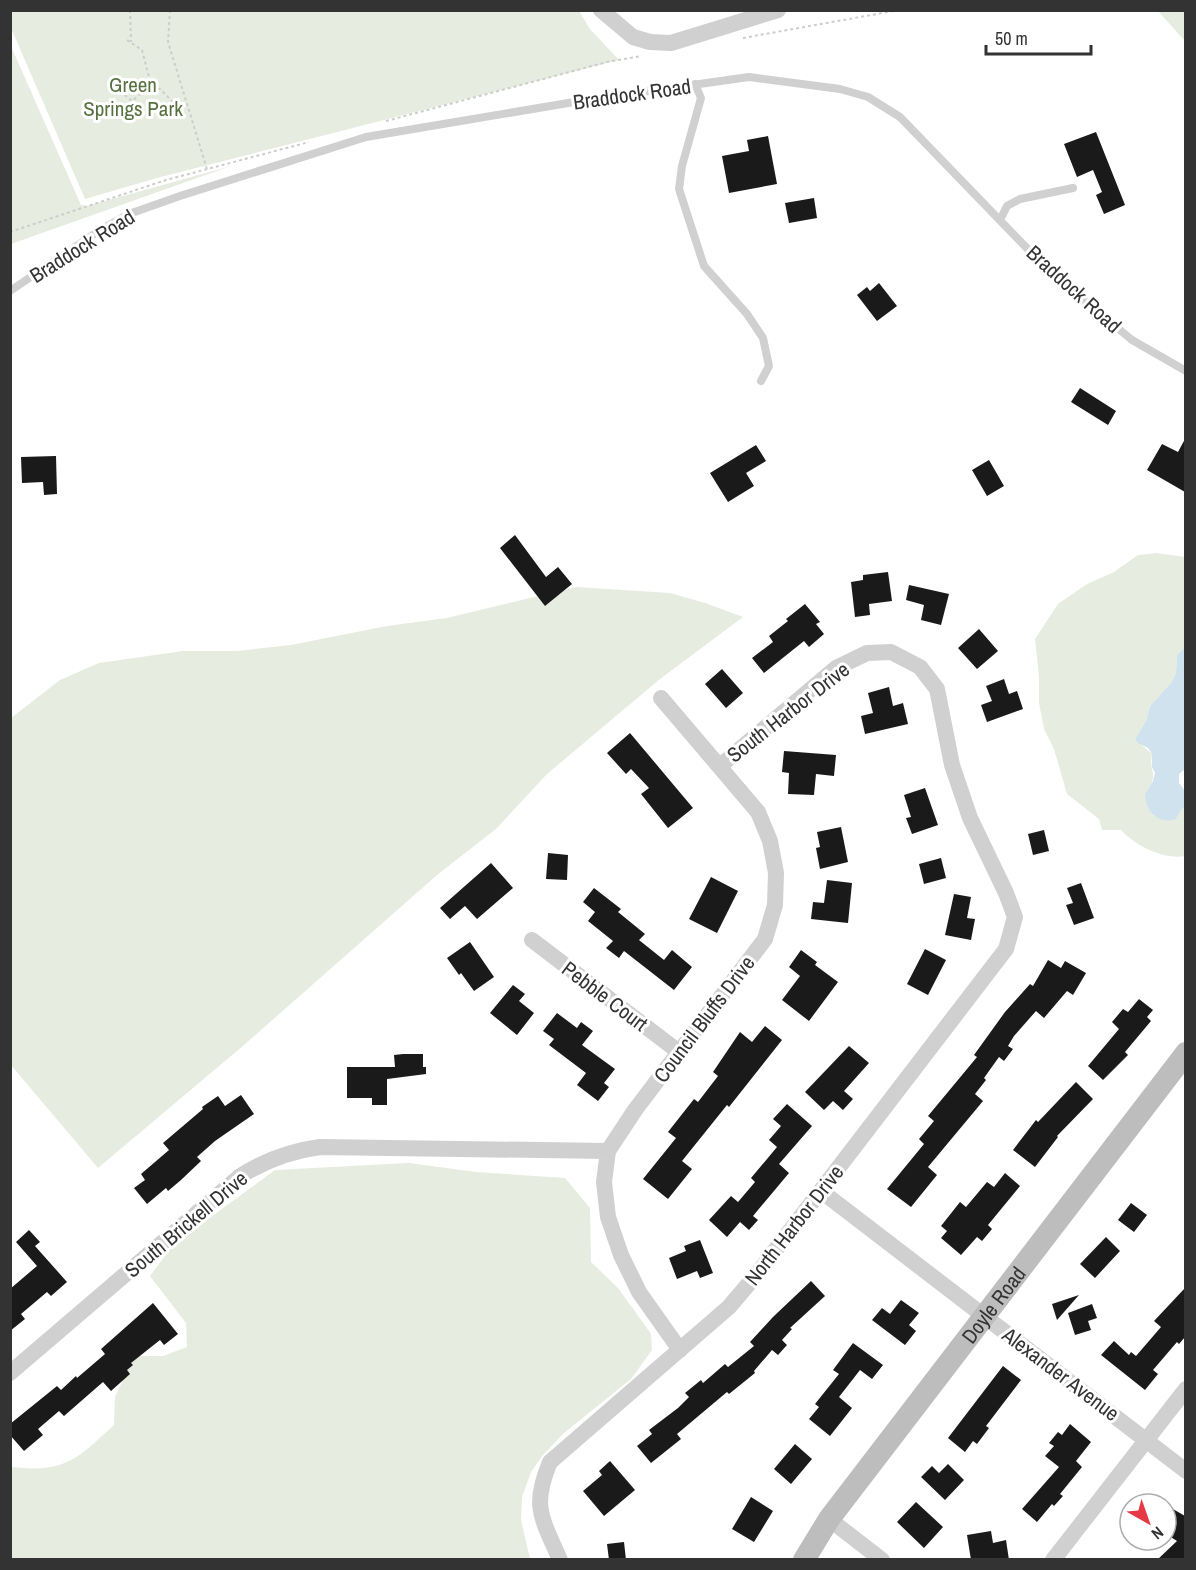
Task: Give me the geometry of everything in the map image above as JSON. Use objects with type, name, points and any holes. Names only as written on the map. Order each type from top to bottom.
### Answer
[{"type":"main road","name":"Doyle Road","points":[[804,1560],[829,1519],[1185,1053]]},
{"type":"street","points":[[601,10],[633,37],[650,42],[671,43],[778,10]]},
{"type":"street","name":"South Harbor Drive","points":[[720,766],[836,668],[867,653],[891,652],[920,667],[937,689],[952,765],[970,818],[1015,917]]},
{"type":"street","name":"Council Bluffs Drive","points":[[661,698],[758,812],[770,841],[776,873],[775,905],[765,939],[635,1110],[608,1151],[604,1182],[608,1217],[621,1255],[639,1292],[680,1350]]},
{"type":"street","name":"North Harbor Drive","points":[[560,1560],[540,1512],[538,1499],[550,1462],[729,1307],[757,1274],[1006,948],[1015,917]]},
{"type":"street","name":"Pebble Court","points":[[532,940],[679,1052]]},
{"type":"street","name":"South Brickell Drive","points":[[10,1373],[239,1177],[268,1161],[295,1151],[320,1147],[608,1151]]},
{"type":"street","name":"Alexander Avenue","points":[[821,1191],[1185,1471]]},
{"type":"street","points":[[1053,1560],[1185,1389]]},
{"type":"street","points":[[829,1519],[882,1560]]},
{"type":"lane","name":"Braddock Road","points":[[10,291],[99,230],[129,214],[180,195],[366,137],[586,100],[749,77],[840,89],[867,98],[900,117],[1050,271],[1132,340],[1185,371]]},
{"type":"lane","points":[[694,84],[701,98],[682,166],[679,189],[704,266],[747,314],[763,338],[770,366],[761,381]]},
{"type":"lane","points":[[1000,220],[1007,206],[1020,198],[1073,188]]},
{"type":"path","points":[[130,10],[131,42]]},
{"type":"path","points":[[170,10],[168,42],[207,169]]},
{"type":"path","points":[[732,25],[899,10]]},
{"type":"path","points":[[126,40],[142,50],[151,85]]},
{"type":"path","points":[[378,123],[607,62],[642,56]]},
{"type":"path","points":[[121,90],[132,101],[151,85]]},
{"type":"path","points":[[151,85],[160,89],[185,114]]},
{"type":"path","points":[[10,232],[99,201],[310,142]]},
{"type":"green space","name":"Green Springs Park","points":[[10,11],[579,11],[590,29],[619,60],[157,178],[85,199],[11,28]]},
{"type":"green space","points":[[1158,11],[1185,11],[1185,41]]},
{"type":"green space","points":[[10,44],[81,205],[87,206],[231,166],[11,244]]},
{"type":"green space","points":[[1156,553],[1185,557],[1185,647],[1177,655],[1176,673],[1171,683],[1150,706],[1146,721],[1135,739],[1152,754],[1153,777],[1145,794],[1148,808],[1154,816],[1176,819],[1185,807],[1185,856],[1177,857],[1159,854],[1142,846],[1121,830],[1102,830],[1099,819],[1067,794],[1054,749],[1044,729],[1039,703],[1035,639],[1058,604],[1087,584],[1114,572],[1138,555]]},
{"type":"green space","points":[[576,587],[670,593],[743,617],[660,679],[547,774],[496,829],[437,875],[244,1045],[98,1168],[11,1065],[11,718],[60,680],[99,663],[183,651],[237,651],[291,645],[387,626],[447,618]]},
{"type":"green space","points":[[409,1163],[476,1172],[565,1178],[590,1208],[591,1262],[617,1287],[651,1334],[652,1350],[631,1379],[564,1433],[543,1455],[531,1472],[522,1497],[521,1520],[530,1559],[11,1560],[11,1467],[57,1466],[79,1455],[114,1425],[115,1397],[134,1356],[163,1356],[187,1347],[186,1323],[150,1276],[174,1244],[275,1170]]},
{"type":"water","points":[[1185,647],[1185,769],[1179,774],[1179,783],[1185,791],[1185,807],[1176,819],[1164,820],[1154,816],[1147,806],[1145,794],[1155,773],[1152,767],[1152,754],[1148,748],[1135,739],[1146,721],[1150,706],[1171,683],[1176,673],[1177,655]]},
{"type":"building","points":[[1096,132],[1125,205],[1104,214],[1096,195],[1102,192],[1093,170],[1077,177],[1064,144]]},
{"type":"building","points":[[768,136],[777,184],[729,193],[722,156],[749,151],[747,140]]},
{"type":"building","points":[[814,198],[817,218],[789,223],[785,203]]},
{"type":"building","points":[[879,283],[897,306],[877,321],[857,295],[867,287],[870,291]]},
{"type":"building","points":[[1080,388],[1116,411],[1108,425],[1071,402]]},
{"type":"building","points":[[1185,439],[1185,492],[1147,470],[1162,444],[1178,452]]},
{"type":"building","points":[[756,445],[766,461],[746,473],[754,486],[728,502],[710,473]]},
{"type":"building","points":[[56,456],[57,494],[44,495],[43,482],[22,483],[21,457]]},
{"type":"building","points":[[989,460],[1004,486],[987,496],[972,470]]},
{"type":"building","points":[[515,535],[546,577],[558,567],[572,584],[545,606],[500,548]]},
{"type":"building","points":[[888,572],[892,601],[869,604],[870,615],[855,617],[851,582],[863,580],[863,575]]},
{"type":"building","points":[[909,585],[949,594],[941,625],[921,620],[924,605],[906,600]]},
{"type":"building","points":[[805,604],[820,622],[816,624],[824,634],[809,647],[804,641],[764,673],[752,658],[773,642],[769,636]]},
{"type":"building","points":[[979,629],[998,651],[977,669],[958,648]]},
{"type":"building","points":[[722,669],[743,693],[726,708],[705,684]]},
{"type":"building","points":[[1004,679],[1009,694],[1017,691],[1023,709],[987,722],[981,705],[992,701],[986,686]]},
{"type":"building","points":[[889,687],[893,706],[903,703],[908,724],[865,734],[861,716],[873,713],[868,693]]},
{"type":"building","points":[[630,733],[693,808],[668,828],[641,794],[649,788],[631,769],[626,774],[607,753]]},
{"type":"building","points":[[784,751],[836,755],[834,776],[816,774],[814,795],[788,794],[789,773],[782,772]]},
{"type":"building","points":[[925,788],[938,825],[912,834],[906,818],[911,817],[904,795]]},
{"type":"building","points":[[841,827],[848,862],[820,869],[816,848],[820,847],[817,832]]},
{"type":"building","points":[[1044,830],[1049,851],[1033,855],[1028,834]]},
{"type":"building","points":[[548,853],[568,855],[567,880],[546,879]]},
{"type":"building","points":[[941,858],[946,878],[924,884],[919,864]]},
{"type":"building","points":[[491,863],[513,888],[477,919],[465,906],[450,919],[440,908]]},
{"type":"building","points":[[711,877],[738,891],[717,933],[689,919]]},
{"type":"building","points":[[827,880],[852,883],[848,923],[811,919],[813,902],[824,903]]},
{"type":"building","points":[[1081,883],[1094,918],[1074,925],[1066,905],[1073,903],[1067,888]]},
{"type":"building","points":[[594,888],[621,909],[618,912],[645,934],[639,940],[664,960],[672,950],[692,967],[674,990],[624,951],[619,958],[606,948],[613,941],[588,921],[595,912],[583,902]]},
{"type":"building","points":[[954,894],[971,897],[967,918],[975,919],[971,940],[945,935]]},
{"type":"building","points":[[470,942],[494,977],[474,991],[447,958]]},
{"type":"building","points":[[925,949],[946,960],[928,995],[907,984]]},
{"type":"building","points":[[801,950],[817,962],[815,965],[838,982],[809,1021],[782,1000],[800,976],[789,967]]},
{"type":"building","points":[[1048,960],[1061,968],[1065,961],[1086,973],[1073,995],[1067,991],[1044,1018],[1036,1011],[1014,1036],[1008,1046],[1013,1049],[1004,1061],[999,1057],[975,1094],[983,1101],[928,1167],[937,1175],[911,1207],[887,1189],[924,1144],[919,1139],[934,1121],[928,1116],[977,1057],[974,1055],[1005,1012],[1030,984],[1033,986]]},
{"type":"building","points":[[513,985],[525,994],[519,1001],[534,1013],[517,1035],[490,1013]]},
{"type":"building","points":[[1139,999],[1153,1010],[1147,1017],[1151,1021],[1125,1052],[1128,1055],[1103,1080],[1088,1066],[1119,1029],[1112,1022],[1123,1009],[1128,1012]]},
{"type":"building","points":[[557,1013],[577,1028],[581,1022],[593,1031],[582,1045],[615,1069],[604,1083],[609,1087],[598,1101],[577,1085],[586,1073],[549,1045],[554,1039],[543,1031]]},
{"type":"building","points":[[765,1026],[782,1040],[729,1107],[727,1105],[682,1161],[692,1169],[668,1199],[643,1179],[676,1138],[668,1132],[694,1099],[698,1102],[718,1076],[713,1072],[740,1032],[752,1042]]},
{"type":"building","points":[[849,1046],[869,1063],[844,1091],[853,1099],[843,1110],[833,1101],[824,1110],[805,1092]]},
{"type":"building","points":[[423,1054],[423,1067],[426,1067],[426,1074],[387,1079],[387,1105],[372,1105],[372,1098],[347,1098],[347,1067],[395,1067],[394,1055]]},
{"type":"building","points":[[1076,1082],[1093,1099],[1057,1136],[1035,1167],[1013,1150],[1036,1120],[1038,1122]]},
{"type":"building","points":[[241,1095],[254,1114],[215,1141],[197,1157],[201,1161],[181,1180],[168,1191],[166,1188],[147,1204],[134,1188],[145,1180],[141,1174],[169,1150],[163,1143],[203,1109],[202,1107],[218,1096],[225,1106]]},
{"type":"building","points":[[787,1104],[812,1126],[779,1164],[789,1173],[753,1216],[758,1220],[749,1230],[740,1222],[727,1237],[709,1220],[731,1196],[738,1202],[755,1182],[751,1178],[777,1147],[769,1140],[781,1126],[773,1119]]},
{"type":"building","points":[[1005,1173],[1020,1186],[988,1225],[992,1229],[982,1241],[977,1237],[961,1255],[941,1238],[947,1231],[941,1226],[960,1202],[966,1207],[987,1182],[994,1187]]},
{"type":"building","points":[[1131,1203],[1147,1215],[1134,1232],[1118,1220]]},
{"type":"building","points":[[29,1230],[40,1242],[35,1246],[67,1282],[51,1296],[47,1292],[21,1314],[25,1319],[10,1331],[10,1289],[37,1266],[16,1242]]},
{"type":"building","points":[[1106,1237],[1120,1251],[1095,1278],[1080,1264]]},
{"type":"building","points":[[700,1240],[713,1273],[700,1278],[697,1271],[677,1279],[669,1258],[686,1251],[684,1246]]},
{"type":"building","points":[[811,1281],[825,1296],[790,1328],[792,1329],[782,1340],[787,1345],[778,1355],[772,1350],[754,1371],[755,1373],[729,1394],[727,1392],[677,1434],[681,1439],[651,1463],[637,1446],[652,1434],[649,1430],[678,1408],[689,1397],[685,1393],[701,1380],[703,1383],[725,1364],[728,1367],[754,1346],[750,1342]]},
{"type":"building","points":[[1185,1288],[1185,1337],[1179,1344],[1177,1342],[1153,1370],[1158,1374],[1145,1390],[1101,1355],[1114,1341],[1129,1355],[1131,1352],[1136,1356],[1161,1327],[1154,1321]]},
{"type":"building","points":[[1079,1295],[1057,1320],[1052,1304]]},
{"type":"building","points":[[901,1300],[919,1313],[909,1325],[916,1331],[905,1345],[872,1320],[882,1308],[890,1314]]},
{"type":"building","points":[[153,1303],[178,1334],[164,1345],[160,1340],[131,1363],[133,1365],[127,1370],[130,1374],[111,1391],[103,1382],[64,1416],[59,1411],[38,1429],[43,1435],[24,1451],[10,1435],[10,1424],[57,1386],[61,1390],[76,1376],[77,1378],[105,1354],[101,1349]]},
{"type":"building","points":[[1092,1304],[1097,1318],[1088,1321],[1091,1330],[1075,1335],[1068,1313]]},
{"type":"building","points":[[853,1343],[883,1365],[872,1379],[860,1370],[839,1397],[852,1408],[830,1436],[809,1419],[819,1407],[815,1404],[839,1374],[833,1370]]},
{"type":"building","points":[[1003,1366],[1021,1380],[986,1426],[989,1428],[977,1444],[973,1441],[965,1452],[948,1438]]},
{"type":"building","points":[[1070,1424],[1091,1442],[1076,1461],[1082,1467],[1060,1494],[1063,1496],[1054,1506],[1052,1504],[1037,1522],[1022,1509],[1059,1467],[1045,1456],[1054,1446],[1049,1443],[1058,1432],[1062,1435]]},
{"type":"building","points":[[795,1444],[812,1459],[791,1484],[774,1469]]},
{"type":"building","points":[[610,1461],[635,1490],[604,1516],[583,1491],[602,1475],[599,1471]]},
{"type":"building","points":[[948,1464],[964,1480],[945,1500],[921,1477],[932,1466],[939,1473]]},
{"type":"building","points":[[751,1497],[773,1511],[754,1542],[732,1529]]},
{"type":"building","points":[[916,1502],[943,1527],[924,1548],[897,1522]]},
{"type":"building","points":[[1178,1512],[1185,1516],[1185,1560],[1157,1560],[1165,1552],[1178,1552]]},
{"type":"building","points":[[991,1531],[993,1543],[1006,1540],[1009,1560],[971,1560],[967,1535]]},
{"type":"building","points":[[624,1542],[626,1560],[609,1560],[607,1544]]}]
